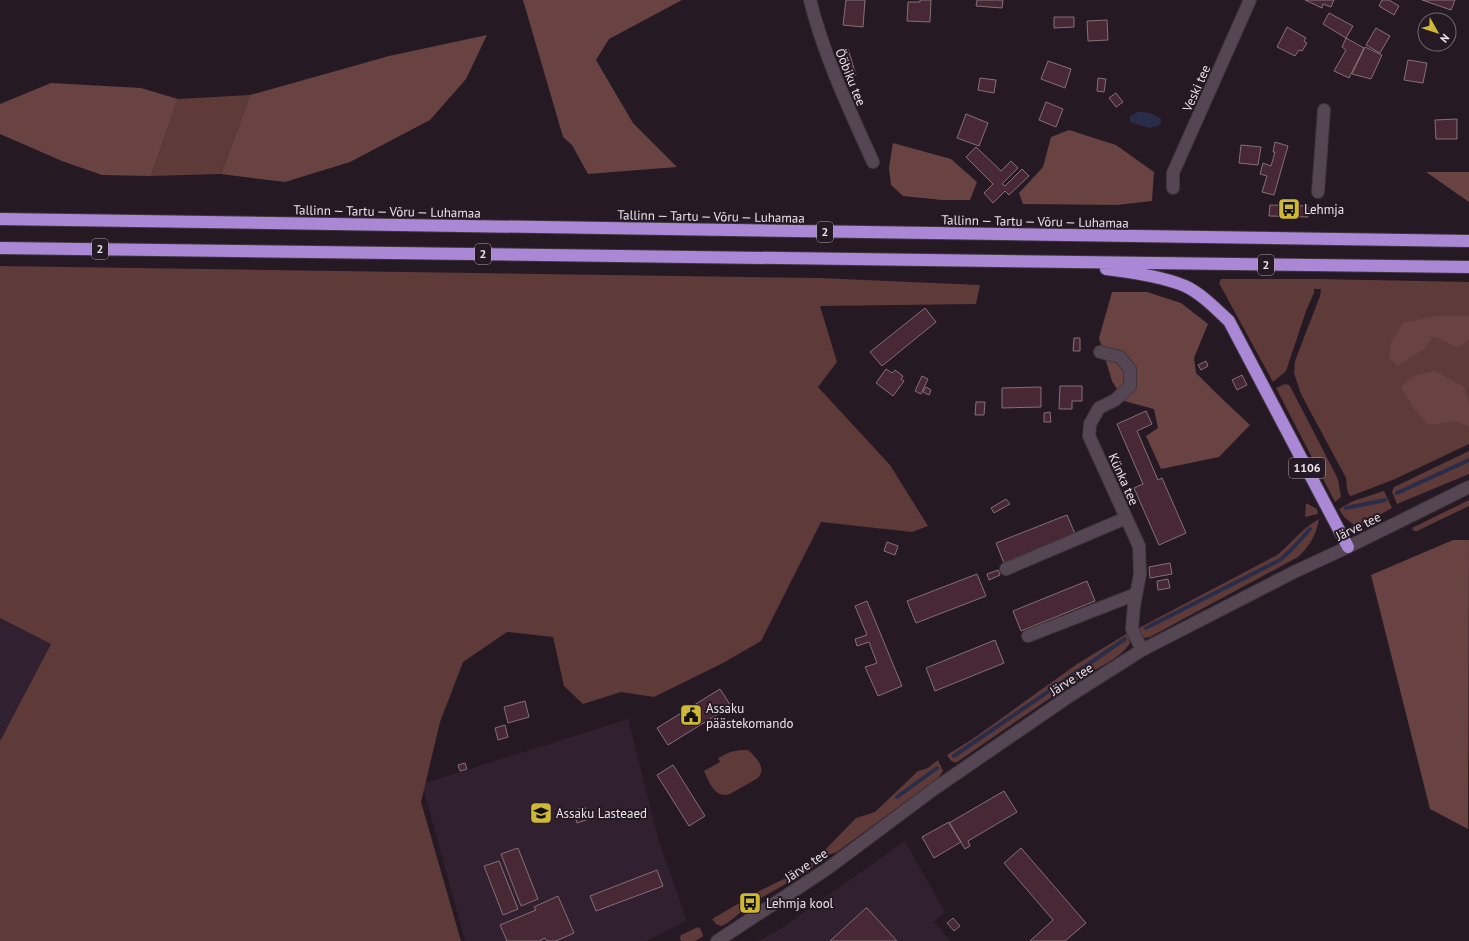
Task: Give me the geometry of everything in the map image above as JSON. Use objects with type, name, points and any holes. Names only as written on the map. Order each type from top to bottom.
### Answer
[{"type":"highway","name":"Tallinn — Tartu — Võru — Luhamaa","points":[[0,219],[1469,241]]},
{"type":"highway","name":"2","points":[[0,248],[1469,268]]},
{"type":"highway","name":"1106","points":[[1063,262],[1158,277],[1186,287],[1208,301],[1229,321],[1348,547]]},
{"type":"street","name":"Ööbiku tee","points":[[810,0],[814,17],[832,68],[872,162]]},
{"type":"street","name":"Veski tee","points":[[1173,188],[1174,173],[1250,0]]},
{"type":"street","points":[[1318,192],[1324,110]]},
{"type":"street","name":"Künka tee","points":[[1100,352],[1120,357],[1130,369],[1130,386],[1115,400],[1099,408],[1090,424],[1089,436],[1139,546],[1140,574],[1132,629],[1142,650]]},
{"type":"street","name":"Järve tee","points":[[717,941],[827,869],[934,789],[1068,696],[1142,650],[1294,572],[1348,547],[1469,486]]},
{"type":"street","points":[[1006,569],[1126,518]]},
{"type":"street","points":[[1028,636],[1136,594]]},
{"type":"shaded area","points":[[523,0],[682,0],[609,39],[596,60],[633,123],[677,167],[588,174],[572,145],[563,137]]},
{"type":"shaded area","points":[[487,35],[466,79],[430,120],[350,162],[285,182],[221,174],[250,95],[389,56]]},
{"type":"shaded area","points":[[51,83],[141,88],[178,99],[151,176],[102,175],[62,161],[0,134],[0,104]]},
{"type":"shaded area","points":[[250,95],[221,174],[151,176],[178,99]]},
{"type":"shaded area","points":[[1069,130],[1116,145],[1154,172],[1152,201],[1117,205],[1023,204],[1019,193],[1043,167],[1051,137]]},
{"type":"shaded area","points":[[893,143],[951,159],[977,182],[970,200],[942,200],[903,196],[891,185],[889,168]]},
{"type":"shaded area","points":[[1426,172],[1469,172],[1469,202]]},
{"type":"shaded area","points":[[0,266],[820,278],[980,285],[976,304],[820,306],[837,362],[818,387],[890,465],[928,526],[912,532],[821,522],[761,641],[723,663],[654,697],[621,692],[583,704],[564,686],[553,637],[507,632],[463,662],[440,722],[421,802],[461,941],[0,941],[0,741],[51,644],[0,618]]},
{"type":"shaded area","points":[[1221,279],[1469,282],[1469,444],[1395,479],[1351,496],[1349,495],[1347,491],[1346,478],[1301,394],[1294,373],[1295,361],[1320,296],[1321,289],[1314,289],[1314,293],[1306,311],[1286,371],[1273,382],[1219,283]]},
{"type":"shaded area","points":[[1112,292],[1147,292],[1181,303],[1208,324],[1194,358],[1196,373],[1250,425],[1219,457],[1161,469],[1146,436],[1158,428],[1154,409],[1124,401],[1112,381],[1099,338]]},
{"type":"shaded area","points":[[1436,316],[1469,316],[1469,339],[1458,348],[1434,336],[1424,349],[1398,366],[1389,358],[1391,343],[1403,323]]},
{"type":"shaded area","points":[[1435,371],[1464,387],[1469,404],[1469,427],[1456,421],[1429,425],[1414,409],[1401,387],[1413,376]]},
{"type":"shaded area","points":[[1285,384],[1289,385],[1291,388],[1338,479],[1341,497],[1335,502],[1276,388]]},
{"type":"shaded area","points":[[1469,451],[1469,474],[1397,504],[1392,492],[1394,487]]},
{"type":"shaded area","points":[[1384,491],[1392,508],[1362,525],[1355,526],[1344,517],[1339,509],[1353,501]]},
{"type":"shaded area","points":[[1469,500],[1469,506],[1417,531],[1414,531],[1412,528]]},
{"type":"shaded area","points":[[1306,503],[1317,509],[1318,514],[1305,517]]},
{"type":"shaded area","points":[[1319,519],[1312,540],[1298,557],[1150,637],[1143,638],[1137,629],[1277,555],[1302,531]]},
{"type":"shaded area","points":[[1453,540],[1469,540],[1468,829],[1430,809],[1371,575]]},
{"type":"shaded area","points":[[0,618],[51,644],[0,741]]},
{"type":"shaded area","points":[[1128,633],[1130,643],[1113,660],[1076,681],[957,762],[952,762],[949,758],[947,755],[974,738],[1077,664]]},
{"type":"shaded area","name":"Assaku Lasteaed","points":[[628,719],[659,842],[687,921],[646,941],[465,941],[422,784]]},
{"type":"shaded area","points":[[748,750],[757,759],[761,767],[758,778],[730,794],[725,795],[716,792],[704,771],[720,762],[718,758],[730,752]]},
{"type":"shaded area","points":[[938,760],[943,771],[939,777],[837,852],[826,856],[822,853],[856,818],[875,812],[918,771],[928,768]]},
{"type":"shaded area","points":[[905,841],[945,912],[934,922],[951,941],[758,941],[780,929]]},
{"type":"shaded area","points":[[813,862],[813,868],[761,898],[758,894],[751,899],[749,896],[788,877]]},
{"type":"shaded area","points":[[741,902],[744,910],[727,923],[721,926],[716,924],[712,919]]},
{"type":"shaded area","points":[[698,927],[703,935],[702,937],[695,941],[681,941],[681,935]]},
{"type":"water","points":[[1138,112],[1156,115],[1161,119],[1161,123],[1158,126],[1149,128],[1130,122],[1130,116]]},
{"type":"building","points":[[846,0],[865,0],[863,27],[843,25]]},
{"type":"building","points":[[920,0],[931,0],[930,22],[907,21],[908,2],[920,2]]},
{"type":"building","points":[[977,0],[1003,0],[1002,8],[976,6]]},
{"type":"building","points":[[1305,0],[1334,0],[1331,7],[1323,4],[1322,8]]},
{"type":"building","points":[[1382,0],[1389,0],[1399,6],[1394,15],[1379,6]]},
{"type":"building","points":[[1422,0],[1455,0],[1451,10]]},
{"type":"building","points":[[1329,13],[1353,26],[1346,38],[1323,24]]},
{"type":"building","points":[[1054,17],[1074,17],[1074,27],[1054,28]]},
{"type":"building","points":[[1107,20],[1108,40],[1088,41],[1087,21]]},
{"type":"building","points":[[1287,27],[1306,38],[1304,41],[1307,43],[1302,51],[1299,50],[1295,56],[1277,47]]},
{"type":"building","points":[[1376,28],[1390,36],[1380,53],[1366,45]]},
{"type":"building","points":[[1346,38],[1364,48],[1349,78],[1334,71],[1346,50],[1342,47]]},
{"type":"building","points":[[1365,47],[1382,55],[1371,79],[1352,74]]},
{"type":"building","points":[[848,49],[856,75],[846,78],[838,53]]},
{"type":"building","points":[[1408,60],[1427,63],[1423,83],[1404,80]]},
{"type":"building","points":[[1048,61],[1071,69],[1065,88],[1041,79]]},
{"type":"building","points":[[980,78],[996,80],[994,93],[978,90]]},
{"type":"building","points":[[1098,78],[1106,79],[1104,92],[1097,91]]},
{"type":"building","points":[[1116,93],[1123,102],[1116,107],[1109,98]]},
{"type":"building","points":[[1046,102],[1063,109],[1056,127],[1039,120]]},
{"type":"building","points":[[966,114],[988,123],[979,146],[957,138]]},
{"type":"building","points":[[1457,119],[1457,139],[1436,139],[1435,120]]},
{"type":"building","points":[[1275,142],[1288,146],[1274,195],[1262,192],[1267,176],[1260,174],[1263,163],[1271,166],[1275,152],[1273,152]]},
{"type":"building","points":[[1241,145],[1261,147],[1258,165],[1239,163]]},
{"type":"building","points":[[976,147],[1001,171],[1011,161],[1018,168],[1002,184],[1005,186],[1022,169],[1029,176],[1009,195],[1005,191],[993,203],[984,193],[993,184],[966,157]]},
{"type":"building","points":[[1270,205],[1308,206],[1308,217],[1269,216]]},
{"type":"building","points":[[925,308],[936,322],[882,366],[870,352]]},
{"type":"building","points":[[1074,338],[1080,338],[1080,351],[1073,351]]},
{"type":"building","points":[[1206,361],[1208,366],[1201,370],[1198,365]]},
{"type":"building","points":[[886,369],[892,373],[895,370],[903,376],[901,379],[904,381],[893,396],[876,383]]},
{"type":"building","points":[[1242,375],[1247,385],[1237,390],[1232,380]]},
{"type":"building","points":[[922,376],[928,379],[921,394],[915,391]]},
{"type":"building","points":[[1060,386],[1082,386],[1082,401],[1072,401],[1072,409],[1059,409]]},
{"type":"building","points":[[926,387],[931,390],[929,395],[923,392]]},
{"type":"building","points":[[1041,387],[1041,407],[1002,408],[1002,388]]},
{"type":"building","points":[[976,402],[985,402],[984,415],[975,415]]},
{"type":"building","points":[[1146,411],[1152,424],[1137,431],[1158,480],[1162,478],[1186,533],[1159,545],[1134,488],[1143,484],[1117,424]]},
{"type":"building","points":[[1050,412],[1051,422],[1044,422],[1044,413]]},
{"type":"building","points":[[1006,499],[1010,504],[994,513],[991,508]]},
{"type":"building","points":[[1067,515],[1075,534],[1004,563],[996,543]]},
{"type":"building","points":[[887,542],[898,546],[895,555],[884,551]]},
{"type":"building","points":[[1170,563],[1172,574],[1150,578],[1149,567]]},
{"type":"building","points":[[998,570],[1000,575],[989,580],[987,574]]},
{"type":"building","points":[[977,574],[986,596],[916,623],[907,601]]},
{"type":"building","points":[[1168,579],[1170,588],[1158,590],[1157,581]]},
{"type":"building","points":[[1087,581],[1095,601],[1021,631],[1013,611]]},
{"type":"building","points":[[867,601],[902,686],[878,696],[865,667],[877,663],[869,642],[857,646],[855,639],[867,635],[855,606]]},
{"type":"building","points":[[995,640],[1004,663],[935,691],[926,668]]},
{"type":"building","points":[[720,689],[731,706],[668,745],[657,728]]},
{"type":"building","points":[[525,701],[529,717],[508,723],[504,707]]},
{"type":"building","points":[[505,725],[508,737],[498,740],[495,728]]},
{"type":"building","points":[[465,763],[467,769],[460,771],[458,765]]},
{"type":"building","points":[[673,765],[705,816],[689,826],[657,775]]},
{"type":"building","points":[[1004,791],[1017,812],[968,841],[970,846],[965,849],[949,823]]},
{"type":"building","points":[[585,807],[589,819],[577,823],[573,811]]},
{"type":"building","points":[[949,822],[961,842],[934,858],[922,837]]},
{"type":"building","points":[[518,848],[538,899],[521,906],[501,854]]},
{"type":"building","points":[[1021,848],[1086,923],[1065,941],[1030,941],[1053,920],[1004,863]]},
{"type":"building","points":[[499,861],[518,909],[503,915],[484,866]]},
{"type":"building","points":[[657,870],[663,886],[596,911],[590,896]]},
{"type":"building","points":[[558,896],[574,933],[556,941],[547,941],[545,938],[539,941],[507,941],[500,925],[536,910],[534,907]]},
{"type":"building","points":[[866,908],[897,941],[830,941]]},
{"type":"building","points":[[953,918],[960,926],[954,931],[947,923]]},
{"type":"waterway","points":[[1397,493],[1469,460]]},
{"type":"waterway","points":[[1346,508],[1385,500]]},
{"type":"waterway","points":[[1146,628],[1280,560],[1310,529]]},
{"type":"waterway","points":[[954,756],[1125,639]]},
{"type":"waterway","points":[[897,797],[937,768]]},
{"type":"place","name":"Lehmja","points":[[1289,209]]},
{"type":"place","name":"Assaku päästekomando","points":[[691,715]]},
{"type":"place","name":"Assaku Lasteaed","points":[[541,813]]},
{"type":"place","name":"Lehmja kool","points":[[750,903]]}]
